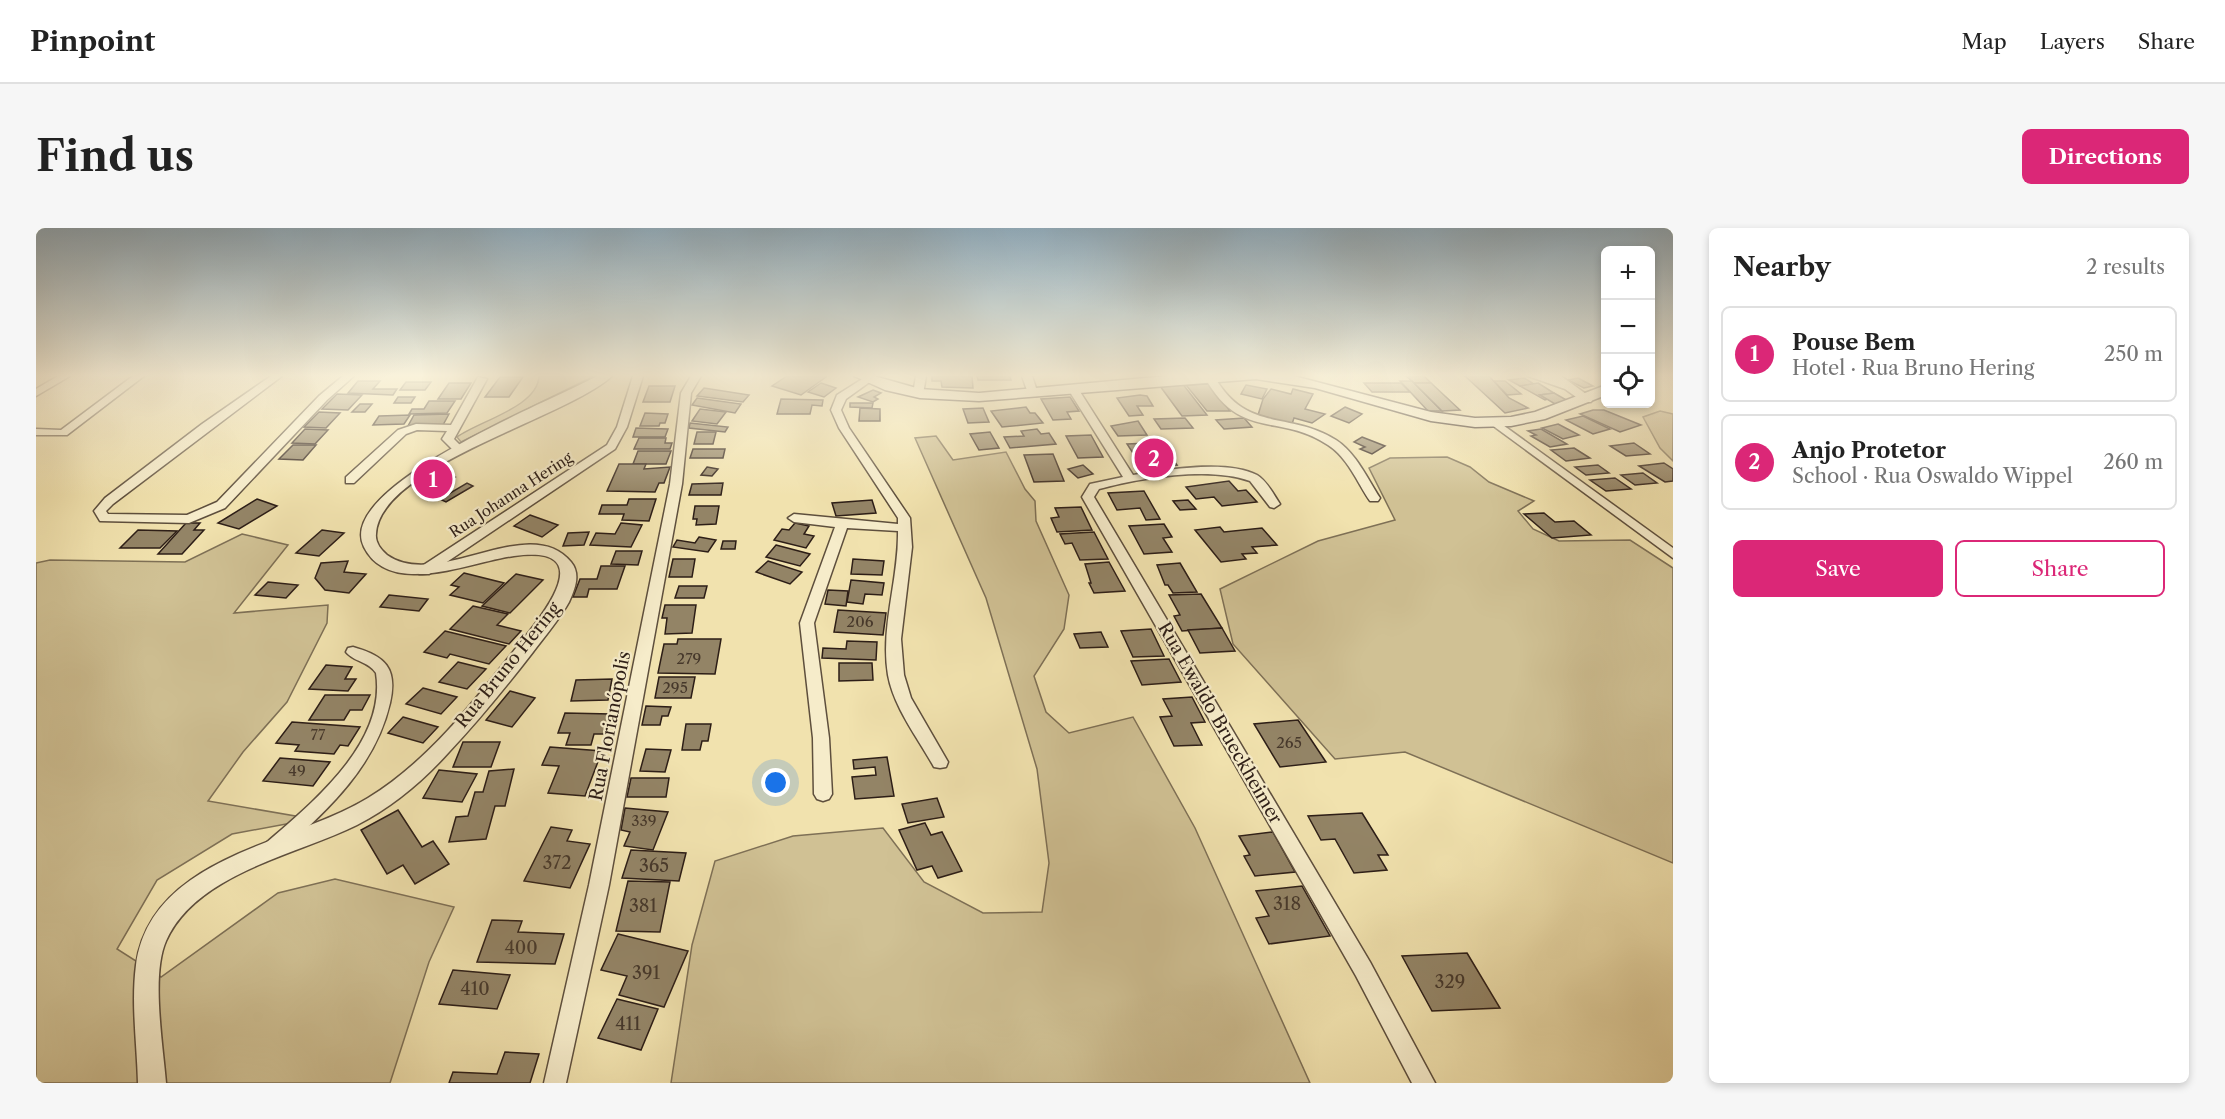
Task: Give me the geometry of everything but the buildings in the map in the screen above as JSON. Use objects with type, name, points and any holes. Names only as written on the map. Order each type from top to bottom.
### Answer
[{"type":"main road","points":[[1433,416],[1496,423],[1538,416]]},
{"type":"street","points":[[36,432],[63,433],[86,416]]},
{"type":"street","points":[[220,416],[109,501],[100,511],[104,518],[189,519],[221,505],[306,416]]},
{"type":"street","points":[[459,450],[448,440],[460,416]]},
{"type":"street","name":"Rua Bruno Hering","points":[[153,1083],[147,991],[152,944],[175,906],[220,872],[334,827],[376,804],[413,776],[505,674],[551,616],[565,593],[571,574],[566,563],[555,555],[525,550],[424,570],[397,566],[382,559],[369,541],[370,518],[379,504],[397,488],[459,450],[527,416]]},
{"type":"street","name":"Rua Johanna Hering","points":[[424,570],[610,447],[622,427],[625,416]]},
{"type":"street","name":"Rua Florianópolis","points":[[555,1083],[602,873],[676,484],[683,416]]},
{"type":"street","points":[[839,416],[844,428],[904,518],[906,528],[894,639],[896,675],[903,698],[940,762]]},
{"type":"street","points":[[1090,416],[1129,477],[1232,472],[1255,478],[1274,504]]},
{"type":"street","points":[[1244,416],[1309,432],[1332,442],[1342,450],[1374,498]]},
{"type":"street","points":[[1496,423],[1673,554]]},
{"type":"street","points":[[351,480],[402,432],[416,428],[453,428]]},
{"type":"street","name":"Rua Ewaldo Brueckheimer","points":[[1129,477],[1094,487],[1088,497],[1363,969],[1424,1083]]},
{"type":"street","points":[[794,518],[906,528]]},
{"type":"street","points":[[823,794],[821,738],[807,624],[842,524]]},
{"type":"street","points":[[270,851],[341,784],[358,762],[372,737],[386,682],[382,667],[371,658],[353,652]]},
{"type":"shaded area","points":[[498,416],[514,416],[461,442],[457,437]]},
{"type":"shaded area","points":[[1673,416],[1673,461],[1660,448],[1643,417]]},
{"type":"shaded area","points":[[936,436],[953,460],[1006,452],[1025,489],[1035,501],[1036,521],[1069,595],[1064,629],[1034,676],[1046,712],[1069,733],[1133,717],[1195,828],[1310,1083],[671,1083],[692,945],[715,861],[793,836],[883,828],[924,882],[983,913],[1042,912],[1049,863],[1037,769],[986,598],[915,438]]},
{"type":"shaded area","points":[[1447,457],[1470,467],[1489,482],[1534,501],[1518,511],[1533,529],[1559,541],[1630,540],[1673,568],[1673,863],[1405,752],[1335,759],[1233,644],[1220,589],[1318,541],[1395,520],[1369,468],[1390,458]]},
{"type":"shaded area","points":[[242,534],[288,545],[234,613],[328,605],[327,623],[287,702],[243,752],[208,801],[313,819],[232,834],[157,880],[117,949],[161,977],[278,893],[335,879],[454,907],[429,962],[390,1083],[36,1083],[36,563],[50,560],[185,562]]},
{"type":"place","name":"Anjo Protetor","points":[[1154,458]]},
{"type":"place","name":"Pouse Bem","points":[[433,479]]}]
